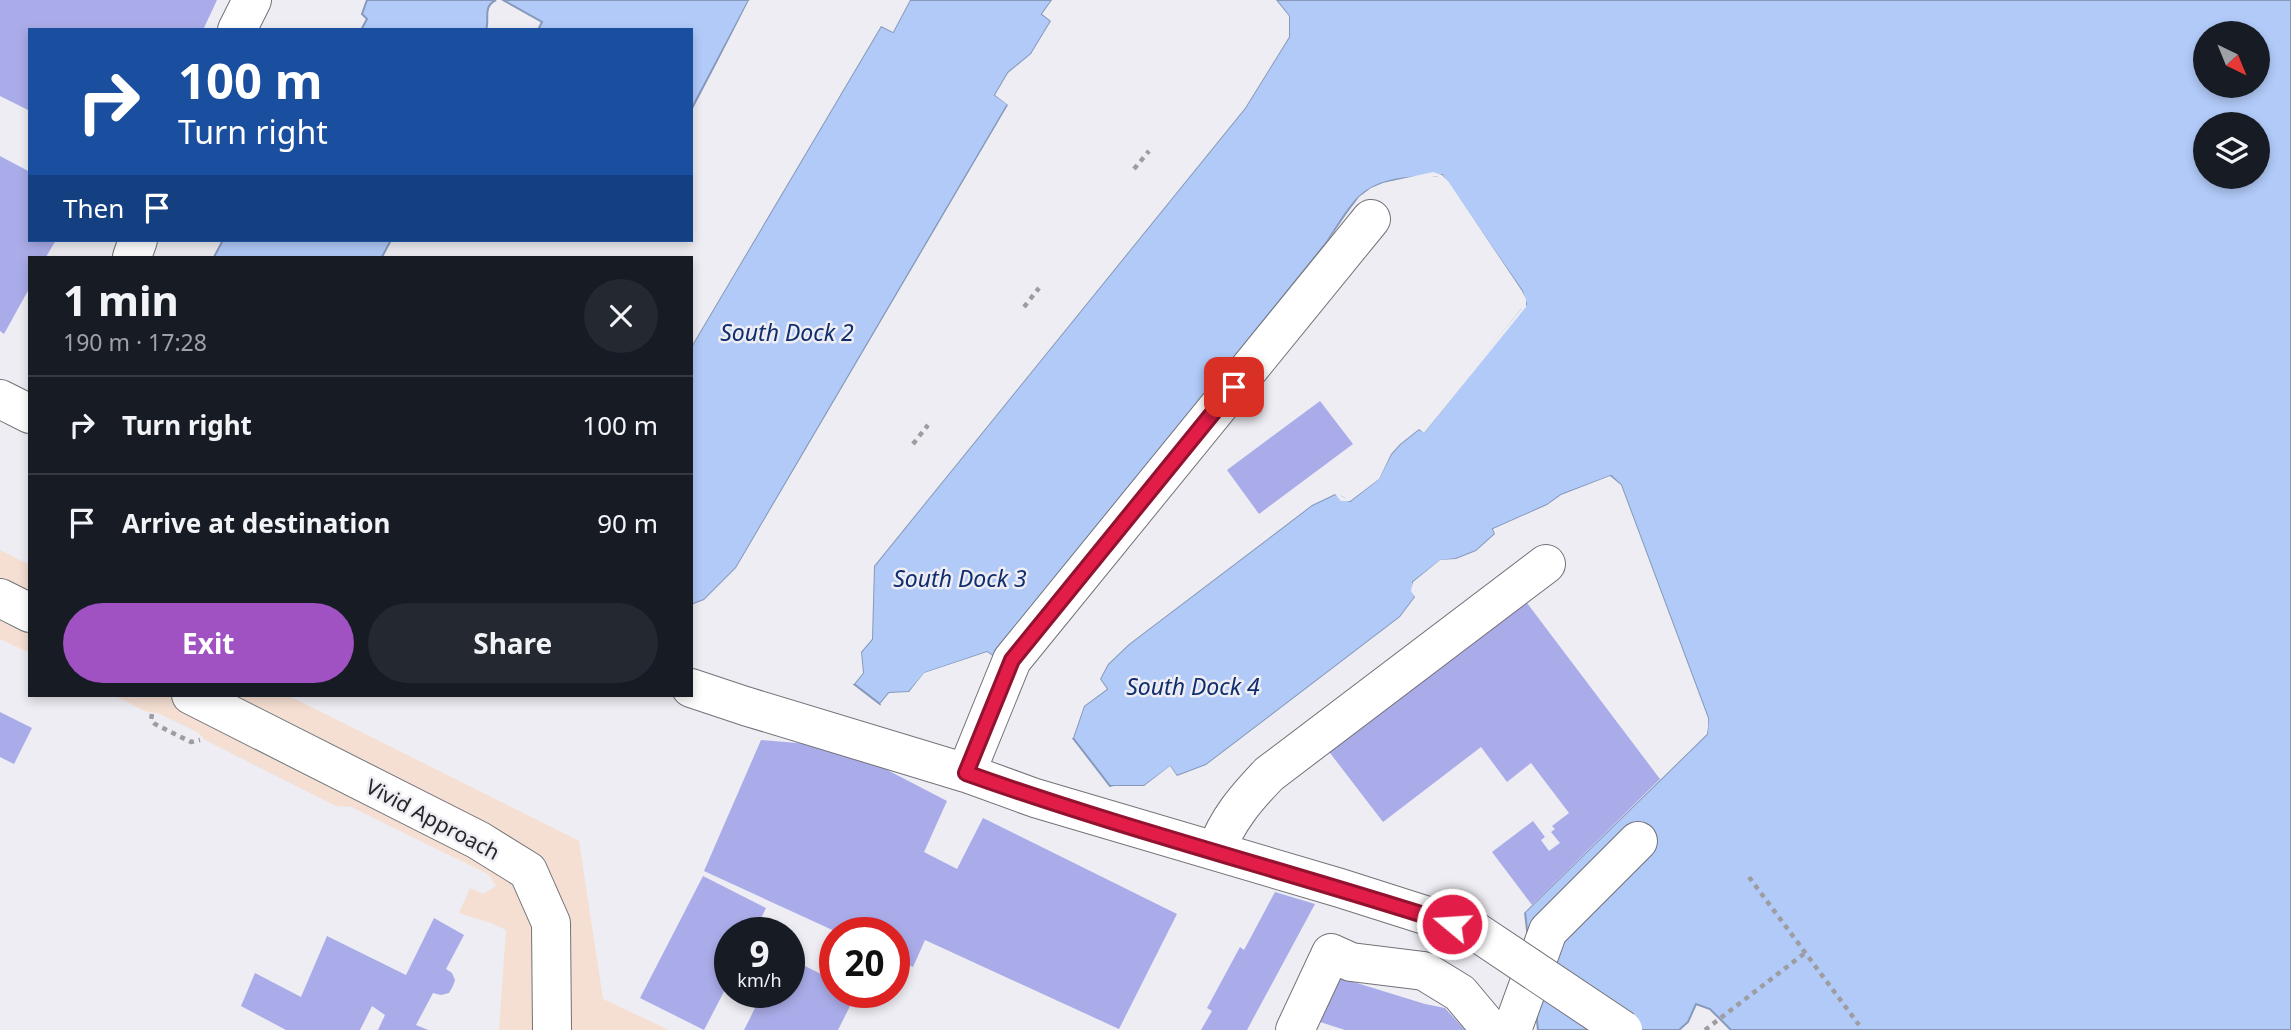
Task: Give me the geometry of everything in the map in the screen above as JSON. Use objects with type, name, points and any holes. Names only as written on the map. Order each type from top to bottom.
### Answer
[{"type":"street","points":[[238,28],[252,0]]},
{"type":"street","points":[[966,773],[1012,660],[1371,219]]},
{"type":"street","points":[[0,399],[28,413]]},
{"type":"street","points":[[1216,851],[1235,812],[1269,775],[1546,564]]},
{"type":"street","points":[[0,598],[28,612]]},
{"type":"street","points":[[693,689],[966,773],[1035,798],[1475,931],[1623,1030]]},
{"type":"street","name":"Vivid Approach","points":[[195,697],[478,840],[528,871],[551,923],[552,1030]]},
{"type":"street","points":[[1512,1030],[1548,931],[1638,841]]},
{"type":"street","points":[[1295,1030],[1331,953],[1351,962],[1424,971],[1460,993],[1491,1030]]},
{"type":"path","points":[[1134,169],[1149,151]]},
{"type":"path","points":[[1024,307],[1039,288]]},
{"type":"path","points":[[913,444],[928,425]]},
{"type":"path","points":[[152,714],[153,723],[172,735],[193,743],[201,738]]},
{"type":"path","points":[[1749,877],[1859,1026]]},
{"type":"path","points":[[1705,1030],[1805,953]]},
{"type":"shaded area","points":[[0,550],[28,564],[28,652],[0,639]]},
{"type":"shaded area","points":[[117,697],[291,697],[579,841],[603,999],[669,1030],[499,1030],[506,930],[459,913],[470,888],[483,894],[496,886],[488,874],[351,807],[336,806],[205,740],[199,733],[158,713],[147,712]]},
{"type":"water","points":[[367,0],[496,0],[489,6],[486,28],[362,28],[367,19],[362,14]]},
{"type":"water","points":[[503,0],[749,0],[693,106],[693,28],[539,28],[542,22]]},
{"type":"water","name":"South Dock 2","points":[[910,0],[1052,0],[1042,14],[1051,21],[1031,54],[1008,73],[995,95],[1008,104],[736,568],[704,600],[693,604],[693,344],[881,26],[893,32]]},
{"type":"water","points":[[1276,0],[2291,0],[2291,1030],[1731,1030],[1710,1009],[1696,1004],[1688,1022],[1679,1030],[1538,1030],[1525,912],[1707,734],[1708,718],[1621,485],[1611,476],[1561,495],[1547,505],[1493,529],[1495,534],[1476,551],[1456,559],[1440,561],[1413,582],[1415,597],[1400,617],[1206,765],[1177,776],[1170,767],[1144,786],[1110,786],[1073,738],[1084,706],[1107,689],[1100,679],[1108,664],[1129,644],[1312,505],[1335,494],[1350,501],[1378,479],[1391,454],[1419,429],[1424,432],[1526,304],[1522,291],[1442,175],[1387,182],[1367,190],[1359,197],[1327,242],[993,656],[987,652],[925,673],[909,692],[889,693],[880,704],[854,684],[863,673],[861,652],[872,639],[874,566],[1245,108],[1289,37],[1289,16]]},
{"type":"water","points":[[222,242],[390,242],[383,256],[215,256]]},
{"type":"pier","points":[[749,0],[752,2],[693,113]]},
{"type":"pier","points":[[906,0],[910,0],[893,32],[881,26],[693,344],[693,337],[878,24],[882,23],[891,28]]},
{"type":"pier","points":[[1052,0],[1055,1],[1047,13],[1054,19],[1054,23],[1033,56],[1011,76],[1000,94],[1011,102],[1011,106],[739,570],[706,603],[693,608],[693,604],[704,600],[736,568],[1008,105],[995,95],[1008,73],[1031,54],[1051,21],[1042,14]]},
{"type":"pier","points":[[1273,0],[1276,0],[1289,16],[1289,37],[1245,108],[874,566],[872,639],[861,652],[863,673],[851,684],[859,672],[858,651],[869,637],[871,564],[1242,106],[1286,36],[1286,18]]},
{"type":"pier","points":[[1433,172],[1448,181],[1522,291],[1526,307],[1424,433],[1419,429],[1391,454],[1379,479],[1350,501],[1341,501],[1335,494],[1312,505],[1129,644],[1108,664],[1100,679],[1107,689],[1084,706],[1073,738],[1070,738],[1081,704],[1102,688],[1097,678],[1105,662],[1115,652],[1310,502],[1335,491],[1348,498],[1376,477],[1397,441],[1417,426],[1424,428],[1521,309],[1522,300],[1519,293],[1445,183],[1437,176],[1384,186],[1361,200],[1330,244],[992,660],[987,656],[926,676],[911,695],[891,696],[884,705],[880,704],[889,693],[909,692],[924,673],[987,652],[993,656],[1327,242],[1359,197],[1383,183]]},
{"type":"pier","points":[[1610,476],[1621,485],[1708,718],[1707,734],[1522,915],[1523,909],[1704,732],[1704,719],[1617,487],[1610,480],[1562,498],[1549,508],[1497,530],[1498,536],[1478,554],[1457,562],[1441,564],[1416,584],[1415,590],[1419,598],[1403,620],[1208,768],[1177,779],[1169,771],[1145,790],[1110,786],[1144,786],[1170,766],[1177,776],[1206,765],[1400,617],[1415,597],[1411,591],[1413,582],[1440,560],[1456,559],[1476,551],[1495,534],[1493,529],[1547,505],[1561,495]]},
{"type":"building","points":[[0,0],[217,0],[204,28],[28,28],[28,110],[0,96]]},
{"type":"building","points":[[0,156],[28,171],[28,242],[55,242],[47,256],[28,256],[28,291],[4,334],[0,331]]},
{"type":"building","points":[[1320,401],[1353,444],[1259,514],[1227,470]]},
{"type":"building","points":[[1524,599],[1660,779],[1532,905],[1492,852],[1533,821],[1545,837],[1541,840],[1549,851],[1560,843],[1551,832],[1555,829],[1552,826],[1569,813],[1531,763],[1507,782],[1481,747],[1383,822],[1327,749]]},
{"type":"building","points":[[0,712],[32,728],[14,764],[0,757]]},
{"type":"building","points":[[761,740],[843,747],[947,801],[924,852],[957,869],[983,818],[1177,914],[1119,1029],[925,940],[913,967],[910,966],[910,917],[819,917],[819,924],[704,871]]},
{"type":"building","points":[[703,876],[766,908],[762,917],[714,917],[715,1008],[704,1030],[640,998]]},
{"type":"building","points":[[1275,892],[1315,904],[1247,1030],[1201,1030],[1212,1011],[1207,1008],[1240,947],[1244,950]]},
{"type":"building","points":[[434,918],[464,935],[446,969],[452,973],[455,980],[453,986],[449,993],[433,993],[416,1025],[428,1030],[378,1030],[385,1015],[372,1006],[360,1030],[286,1030],[241,1006],[255,973],[301,997],[327,936],[406,975]]},
{"type":"building","points":[[805,966],[819,973],[819,1008],[849,1008],[838,1030],[744,1030],[755,1008],[805,1008]]},
{"type":"building","points":[[1334,976],[1445,1008],[1465,1030],[1345,1030],[1320,1022]]},
{"type":"route","points":[[1234,387],[1012,660],[966,773],[1035,798],[1452,924]]},
{"type":"water label","name":"South Dock 3","points":[[960,578]]},
{"type":"water label","name":"South Dock 4","points":[[1193,686]]}]
